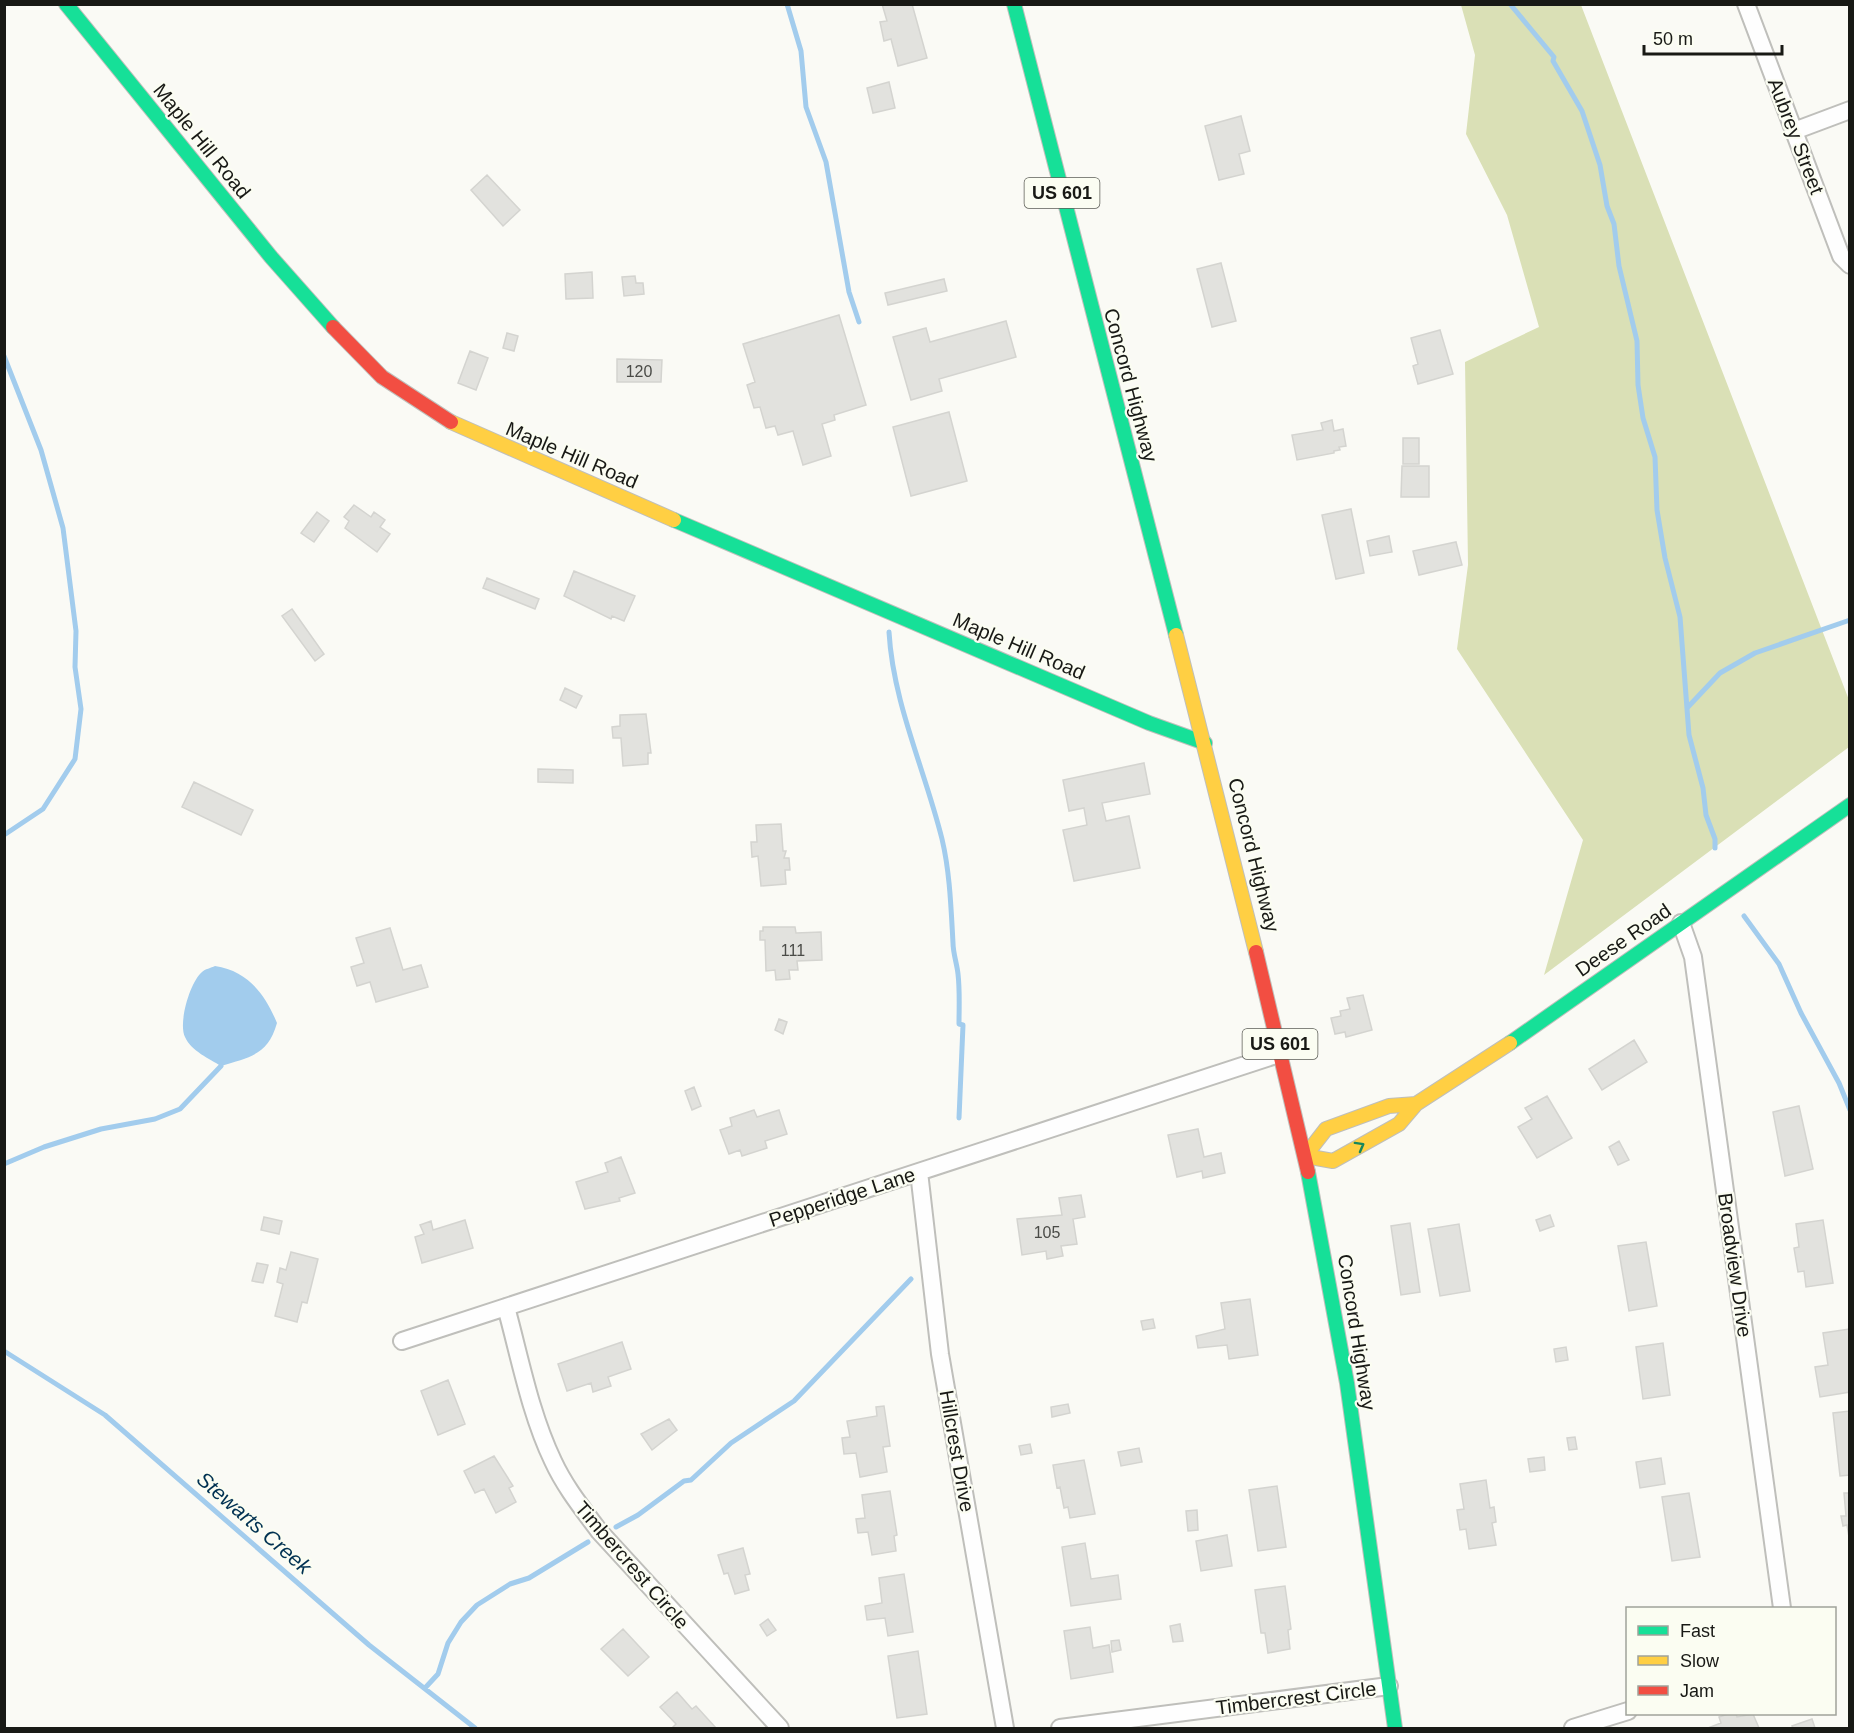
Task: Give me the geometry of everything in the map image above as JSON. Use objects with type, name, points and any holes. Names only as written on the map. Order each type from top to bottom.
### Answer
[{"type":"main road","name":"Maple Hill Road","points":[[66,4],[311,304],[382,377],[413,399],[445,419],[509,449],[1149,723],[1206,743]]},
{"type":"main road","name":"Concord Highway","points":[[1014,4],[1109,380],[1206,743],[1305,1156],[1347,1383],[1395,1728]]},
{"type":"main road","name":"Deese Road","points":[[1416,1104],[1389,1106],[1326,1129],[1305,1156],[1333,1161],[1399,1124],[1416,1104],[1513,1041],[1850,805]]},
{"type":"street","name":"Aubrey Street","points":[[1746,4],[1841,256],[1850,265]]},
{"type":"street","points":[[1794,131],[1850,110]]},
{"type":"street","name":"Broadview Drive","points":[[1681,923],[1693,957],[1782,1607]]},
{"type":"street","name":"Pepperidge Lane","points":[[402,1341],[1282,1053]]},
{"type":"street","name":"Hillcrest Drive","points":[[919,1172],[940,1354],[1005,1728]]},
{"type":"street","name":"Timbercrest Circle","points":[[506,1307],[542,1433],[553,1461],[572,1495],[599,1531],[780,1728]]},
{"type":"street","name":"Timbercrest Circle","points":[[1059,1728],[1389,1686]]},
{"type":"street","points":[[1573,1728],[1626,1712]]},
{"type":"green space","points":[[1461,5],[1581,5],[1849,700],[1849,747],[1544,975],[1583,840],[1457,649],[1468,565],[1465,362],[1539,327],[1507,215],[1466,134],[1475,55]]},
{"type":"water","points":[[215,966],[237,973],[254,986],[267,1003],[277,1023],[269,1042],[263,1048],[249,1057],[221,1066],[192,1046],[183,1031],[186,1003],[193,984],[202,972]]},
{"type":"building","points":[[882,4],[912,4],[927,58],[898,66],[891,39],[884,41],[880,22],[887,21]]},
{"type":"building","points":[[889,82],[895,108],[873,113],[867,88]]},
{"type":"building","points":[[1241,116],[1250,151],[1239,154],[1244,174],[1219,180],[1205,126]]},
{"type":"building","points":[[487,175],[520,210],[503,226],[471,190]]},
{"type":"building","points":[[1221,263],[1236,321],[1212,327],[1197,269]]},
{"type":"building","points":[[592,272],[593,298],[566,299],[565,274]]},
{"type":"building","points":[[635,276],[636,283],[643,283],[644,294],[624,296],[622,277]]},
{"type":"building","points":[[944,279],[947,291],[888,305],[885,293]]},
{"type":"building","points":[[839,315],[866,405],[834,415],[835,420],[822,424],[831,456],[803,465],[793,431],[778,435],[775,426],[766,428],[760,407],[754,408],[747,385],[755,382],[743,344]]},
{"type":"building","points":[[1006,321],[1016,357],[939,379],[942,391],[911,400],[893,337],[926,328],[930,342]]},
{"type":"building","points":[[1440,330],[1453,374],[1418,384],[1413,366],[1418,364],[1411,338]]},
{"type":"building","points":[[507,333],[518,336],[514,351],[503,348]]},
{"type":"building","points":[[470,351],[488,358],[476,390],[458,383]]},
{"type":"building","points":[[617,359],[662,360],[661,382],[617,382]]},
{"type":"building","points":[[949,412],[967,481],[911,496],[893,427]]},
{"type":"building","points":[[1332,420],[1334,431],[1343,429],[1346,446],[1339,447],[1340,450],[1334,453],[1297,460],[1292,435],[1323,430],[1321,423]]},
{"type":"building","points":[[1403,438],[1419,438],[1419,464],[1403,464]]},
{"type":"building","points":[[1402,466],[1429,466],[1429,497],[1401,497]]},
{"type":"building","points":[[354,505],[371,517],[374,512],[385,520],[380,527],[390,534],[377,552],[345,528],[349,521],[344,517]]},
{"type":"building","points":[[1351,509],[1364,573],[1336,579],[1322,515]]},
{"type":"building","points":[[317,512],[329,521],[314,542],[301,533]]},
{"type":"building","points":[[1389,536],[1392,552],[1370,556],[1367,541]]},
{"type":"building","points":[[1456,542],[1462,565],[1419,575],[1413,551]]},
{"type":"building","points":[[574,571],[635,596],[624,621],[612,616],[611,619],[564,596]]},
{"type":"building","points":[[487,578],[539,599],[535,609],[483,588]]},
{"type":"building","points":[[292,609],[324,654],[315,661],[282,616]]},
{"type":"building","points":[[565,688],[582,696],[576,708],[560,700]]},
{"type":"building","points":[[646,714],[651,753],[648,753],[648,764],[623,766],[621,738],[613,738],[612,727],[620,726],[620,715]]},
{"type":"building","points":[[1144,763],[1150,794],[1102,803],[1106,821],[1129,816],[1140,868],[1074,881],[1063,830],[1087,825],[1084,808],[1069,811],[1063,780]]},
{"type":"building","points":[[538,769],[573,770],[573,783],[538,782]]},
{"type":"building","points":[[194,782],[253,810],[241,835],[182,807]]},
{"type":"building","points":[[781,824],[783,851],[786,851],[784,858],[789,858],[790,870],[785,870],[786,884],[761,886],[758,856],[752,857],[751,842],[757,842],[756,825]]},
{"type":"building","points":[[763,927],[795,927],[796,933],[821,932],[822,960],[797,961],[798,970],[789,970],[790,979],[776,980],[775,970],[766,971],[765,940],[760,940],[760,931],[763,931]]},
{"type":"building","points":[[390,928],[403,970],[421,965],[428,987],[376,1002],[370,982],[357,986],[351,967],[364,963],[356,938]]},
{"type":"building","points":[[1363,995],[1372,1030],[1346,1037],[1345,1032],[1335,1034],[1331,1018],[1341,1016],[1340,1011],[1350,1009],[1347,998]]},
{"type":"building","points":[[779,1019],[787,1022],[783,1034],[775,1030]]},
{"type":"building","points":[[1634,1040],[1647,1062],[1602,1090],[1589,1069]]},
{"type":"building","points":[[694,1087],[701,1106],[692,1110],[685,1091]]},
{"type":"building","points":[[1547,1096],[1572,1138],[1537,1158],[1518,1127],[1532,1119],[1525,1108]]},
{"type":"building","points":[[1799,1106],[1813,1169],[1785,1176],[1773,1112]]},
{"type":"building","points":[[754,1110],[757,1117],[779,1110],[787,1134],[765,1141],[767,1148],[742,1156],[740,1150],[729,1154],[720,1130],[732,1126],[730,1118]]},
{"type":"building","points":[[1198,1129],[1204,1157],[1221,1153],[1225,1173],[1203,1178],[1202,1171],[1177,1177],[1168,1135]]},
{"type":"building","points":[[1619,1141],[1629,1160],[1618,1165],[1609,1147]]},
{"type":"building","points":[[621,1157],[635,1193],[619,1198],[620,1201],[585,1209],[576,1182],[608,1172],[605,1163]]},
{"type":"building","points":[[1081,1195],[1085,1217],[1073,1219],[1077,1244],[1061,1246],[1063,1256],[1047,1259],[1046,1251],[1022,1255],[1017,1219],[1062,1215],[1059,1198]]},
{"type":"building","points":[[1550,1215],[1554,1226],[1540,1231],[1536,1220]]},
{"type":"building","points":[[264,1217],[282,1221],[279,1234],[261,1230]]},
{"type":"building","points":[[465,1220],[473,1248],[422,1263],[415,1237],[424,1234],[420,1225],[431,1221],[433,1230]]},
{"type":"building","points":[[1823,1220],[1833,1283],[1806,1287],[1804,1271],[1798,1272],[1794,1248],[1799,1247],[1796,1224]]},
{"type":"building","points":[[1410,1223],[1420,1292],[1401,1295],[1391,1226]]},
{"type":"building","points":[[1459,1224],[1470,1291],[1440,1296],[1428,1229]]},
{"type":"building","points":[[1646,1242],[1657,1306],[1629,1311],[1618,1246]]},
{"type":"building","points":[[291,1252],[318,1259],[307,1303],[302,1302],[297,1322],[275,1316],[283,1284],[277,1282],[280,1268],[286,1270]]},
{"type":"building","points":[[257,1263],[268,1265],[263,1283],[252,1281]]},
{"type":"building","points":[[1250,1299],[1258,1355],[1229,1359],[1227,1345],[1198,1348],[1196,1336],[1225,1329],[1221,1303]]},
{"type":"building","points":[[1153,1319],[1155,1328],[1143,1330],[1141,1321]]},
{"type":"building","points":[[1849,1329],[1850,1392],[1820,1397],[1815,1367],[1828,1365],[1823,1333]]},
{"type":"building","points":[[622,1342],[631,1369],[608,1377],[611,1386],[593,1392],[591,1383],[567,1391],[558,1364]]},
{"type":"building","points":[[1663,1343],[1670,1395],[1643,1399],[1636,1347]]},
{"type":"building","points":[[1566,1347],[1568,1360],[1556,1362],[1554,1349]]},
{"type":"building","points":[[448,1380],[465,1424],[438,1435],[421,1391]]},
{"type":"building","points":[[1068,1404],[1070,1413],[1052,1417],[1051,1407]]},
{"type":"building","points":[[884,1406],[890,1446],[883,1447],[887,1472],[860,1477],[856,1453],[844,1454],[842,1438],[850,1437],[847,1421],[877,1416],[876,1407]]},
{"type":"building","points":[[1850,1411],[1850,1475],[1840,1476],[1833,1413]]},
{"type":"building","points":[[669,1419],[677,1430],[652,1450],[641,1434]]},
{"type":"building","points":[[1575,1437],[1577,1449],[1569,1450],[1567,1438]]},
{"type":"building","points":[[1030,1444],[1032,1453],[1021,1455],[1019,1446]]},
{"type":"building","points":[[1139,1448],[1142,1462],[1121,1466],[1118,1452]]},
{"type":"building","points":[[494,1456],[513,1486],[509,1488],[516,1502],[496,1513],[484,1489],[475,1493],[464,1471]]},
{"type":"building","points":[[1544,1457],[1545,1470],[1530,1472],[1528,1459]]},
{"type":"building","points":[[1661,1458],[1665,1484],[1640,1488],[1636,1462]]},
{"type":"building","points":[[1084,1460],[1095,1514],[1070,1518],[1068,1507],[1064,1508],[1060,1487],[1057,1488],[1053,1465]]},
{"type":"building","points":[[1486,1480],[1490,1508],[1494,1507],[1496,1522],[1492,1523],[1496,1545],[1469,1549],[1466,1529],[1460,1530],[1457,1510],[1464,1509],[1460,1484]]},
{"type":"building","points":[[1277,1486],[1286,1547],[1258,1551],[1249,1490]]},
{"type":"building","points":[[890,1491],[897,1535],[894,1536],[896,1551],[872,1555],[868,1532],[858,1533],[856,1519],[865,1518],[862,1495]]},
{"type":"building","points":[[1689,1493],[1700,1557],[1672,1561],[1662,1497]]},
{"type":"building","points":[[1844,1493],[1850,1493],[1850,1543],[1847,1525],[1843,1526],[1841,1516],[1846,1516]]},
{"type":"building","points":[[1197,1510],[1198,1530],[1188,1531],[1186,1511]]},
{"type":"building","points":[[1227,1535],[1232,1566],[1201,1571],[1196,1541]]},
{"type":"building","points":[[1085,1543],[1091,1579],[1118,1575],[1121,1599],[1071,1606],[1062,1547]]},
{"type":"building","points":[[743,1548],[750,1574],[745,1575],[749,1590],[735,1594],[728,1573],[724,1574],[718,1555]]},
{"type":"building","points":[[904,1574],[913,1632],[888,1636],[885,1618],[867,1620],[865,1606],[882,1603],[879,1578]]},
{"type":"building","points":[[1285,1586],[1291,1629],[1288,1630],[1290,1649],[1268,1653],[1265,1633],[1261,1633],[1255,1590]]},
{"type":"building","points":[[768,1619],[776,1630],[767,1636],[760,1625]]},
{"type":"building","points":[[1180,1624],[1183,1641],[1173,1642],[1170,1626]]},
{"type":"building","points":[[1090,1627],[1093,1648],[1109,1645],[1113,1672],[1071,1679],[1064,1631]]},
{"type":"building","points":[[623,1629],[649,1657],[628,1676],[601,1649]]},
{"type":"building","points":[[1119,1640],[1121,1650],[1112,1652],[1111,1641]]},
{"type":"building","points":[[918,1651],[927,1714],[897,1718],[888,1656]]},
{"type":"building","points":[[677,1692],[692,1709],[696,1706],[716,1728],[672,1728],[676,1724],[660,1707]]},
{"type":"building","points":[[1753,1715],[1759,1728],[1708,1728],[1721,1723],[1719,1717]]},
{"type":"building","points":[[1812,1719],[1815,1728],[1793,1728],[1792,1726]]},
{"type":"waterway","points":[[787,4],[801,51],[806,107],[826,162],[849,292],[859,322]]},
{"type":"waterway","points":[[1510,4],[1554,57],[1553,61],[1582,111],[1600,165],[1607,206],[1614,224],[1619,266],[1637,341],[1638,385],[1643,418],[1655,457],[1657,510],[1665,558],[1680,617],[1689,735],[1703,788],[1706,815],[1715,839],[1715,848]]},
{"type":"waterway","points":[[4,356],[41,450],[63,528],[76,631],[75,667],[81,709],[75,759],[43,809],[4,835]]},
{"type":"waterway","points":[[1688,707],[1720,673],[1755,653],[1850,620]]},
{"type":"waterway","points":[[889,632],[903,711],[935,813],[947,865],[953,947],[959,980],[959,1024],[963,1025],[959,1118]]},
{"type":"waterway","points":[[1744,916],[1779,964],[1801,1013],[1839,1083],[1850,1110]]},
{"type":"waterway","points":[[4,1164],[44,1147],[101,1129],[155,1119],[180,1109],[221,1066]]},
{"type":"waterway","points":[[616,1527],[638,1515],[684,1481],[691,1480],[731,1443],[794,1401],[911,1279]]},
{"type":"waterway","name":"Stewarts Creek","points":[[4,1351],[105,1415],[369,1645],[475,1728]]},
{"type":"waterway","points":[[425,1688],[438,1674],[448,1643],[461,1622],[477,1605],[510,1584],[529,1578],[588,1542]]},
{"type":"traffic: fast","points":[[66,4],[271,257],[333,327]]},
{"type":"traffic: fast","points":[[1014,4],[1176,635]]},
{"type":"traffic: fast","points":[[674,520],[1149,723],[1205,743]]},
{"type":"traffic: fast","points":[[1510,1043],[1850,805]]},
{"type":"traffic: fast","points":[[1308,1172],[1347,1383],[1395,1728]]},
{"type":"traffic: slow","points":[[451,422],[674,520]]},
{"type":"traffic: slow","points":[[1176,635],[1256,952]]},
{"type":"traffic: slow","points":[[1416,1104],[1389,1106],[1326,1129],[1305,1156],[1333,1161],[1399,1124],[1416,1104],[1510,1043]]},
{"type":"traffic: jam","points":[[333,327],[382,377],[451,422]]},
{"type":"traffic: jam","points":[[1256,952],[1308,1172]]}]
